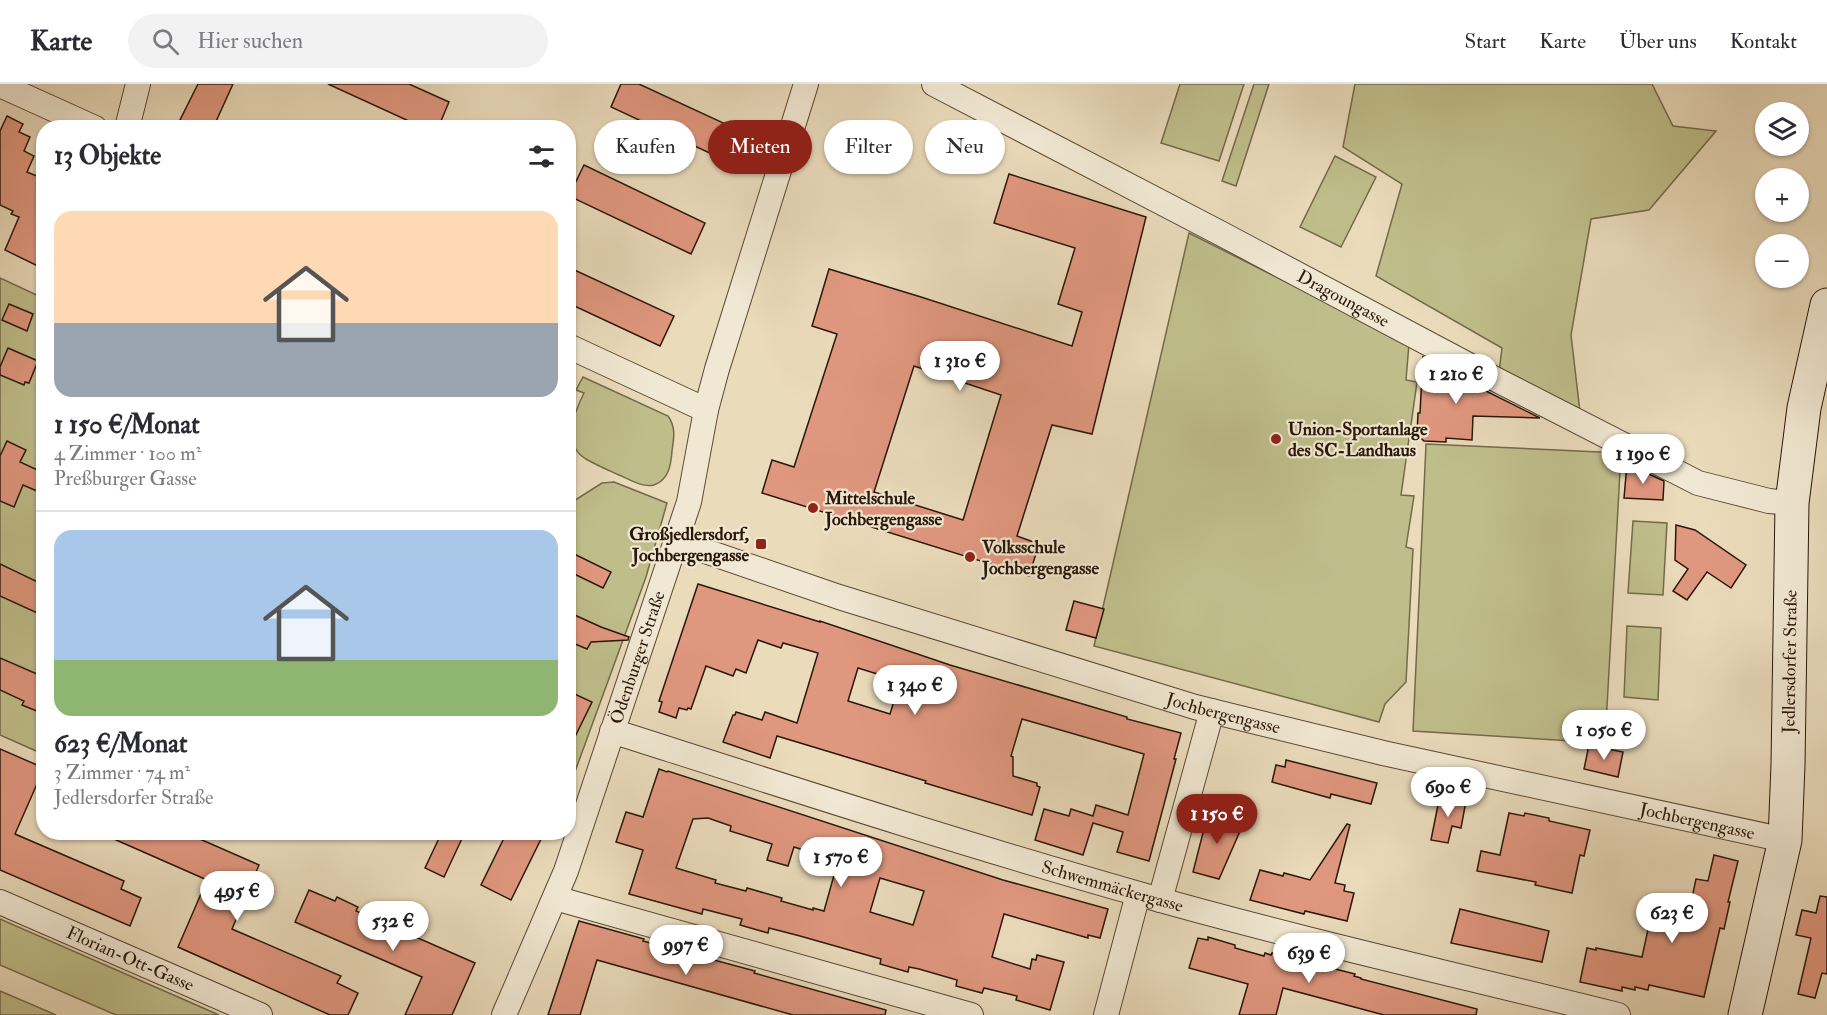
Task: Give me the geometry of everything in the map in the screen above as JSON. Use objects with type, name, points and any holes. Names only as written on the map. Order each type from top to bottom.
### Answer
[{"type":"street","points":[[129,120],[138,84]]},
{"type":"street","name":"Ödenburger Straße","points":[[576,836],[689,502],[706,410],[717,369],[806,84]]},
{"type":"street","name":"Dragoungasse","points":[[934,84],[1698,483],[1769,501],[1792,503]]},
{"type":"street","points":[[0,85],[77,120]]},
{"type":"street","name":"Jedlersdorfer Straße","points":[[1745,1015],[1788,765],[1792,503],[1804,408],[1827,305]]},
{"type":"street","points":[[576,350],[706,410]]},
{"type":"street","name":"Jochbergengasse","points":[[676,541],[839,597],[1048,663],[1212,711],[1383,753],[1774,838]]},
{"type":"street","points":[[1106,1015],[1212,711]]},
{"type":"street","name":"Schwemmäckergasse","points":[[612,731],[851,808],[1149,897],[1618,1015]]},
{"type":"street","name":"Ödenburger Straße","points":[[504,1015],[555,898],[575,840]]},
{"type":"street","points":[[555,898],[971,1015]]},
{"type":"street","name":"Florian-Ott-Gasse","points":[[0,902],[260,1015]]},
{"type":"shaded area","points":[[1180,84],[1244,84],[1219,161],[1161,143]]},
{"type":"shaded area","points":[[1254,84],[1269,84],[1236,186],[1222,181]]},
{"type":"shaded area","points":[[1355,84],[1652,84],[1673,126],[1716,131],[1649,210],[1591,219],[1571,335],[1580,412],[1499,372],[1502,348],[1376,276],[1402,184],[1343,147]]},
{"type":"shaded area","points":[[1335,156],[1376,177],[1341,247],[1300,227]]},
{"type":"shaded area","name":"Union-Sportanlage des SC-Landhaus","points":[[1189,233],[1409,344],[1406,380],[1417,382],[1401,495],[1414,496],[1406,547],[1413,549],[1406,682],[1385,704],[1379,722],[1094,646]]},
{"type":"shaded area","points":[[0,278],[36,295],[36,751],[0,735]]},
{"type":"shaded area","points":[[583,377],[668,416],[674,433],[671,461],[666,475],[659,483],[649,486],[636,483],[578,453],[576,413],[584,393],[576,390]]},
{"type":"shaded area","name":"Union-Sportanlage des SC-Landhaus","points":[[1426,444],[1621,453],[1605,743],[1413,731]]},
{"type":"shaded area","points":[[614,482],[667,503],[646,577],[576,769],[576,500],[602,483]]},
{"type":"shaded area","points":[[1633,521],[1667,523],[1663,595],[1628,593]]},
{"type":"shaded area","points":[[1627,626],[1661,628],[1658,700],[1624,697]]},
{"type":"shaded area","points":[[0,919],[219,1015],[116,1015],[0,965]]},
{"type":"shaded area","points":[[0,991],[56,1015],[0,1015]]},
{"type":"building","points":[[198,84],[233,84],[217,120],[180,120]]},
{"type":"building","points":[[328,84],[409,84],[449,102],[441,120],[407,120]]},
{"type":"building","points":[[621,84],[639,84],[717,120],[708,120],[708,152],[696,147],[696,120],[639,120],[611,107]]},
{"type":"building","points":[[7,116],[23,124],[19,132],[30,137],[24,151],[34,156],[27,172],[36,176],[36,265],[5,250],[19,217],[11,214],[13,211],[0,205],[0,131]]},
{"type":"building","points":[[584,165],[594,170],[594,174],[603,174],[705,223],[691,254],[576,199],[576,182]]},
{"type":"building","points":[[1009,174],[1146,217],[1092,434],[1052,425],[1017,536],[1039,544],[1029,576],[762,493],[772,460],[794,467],[837,334],[812,326],[829,269],[1072,346],[1082,312],[1058,304],[1075,248],[994,223]],"holes":[[[914,366],[1001,395],[963,520],[874,492]]]},
{"type":"building","points":[[576,271],[674,316],[660,346],[576,307]]},
{"type":"building","points":[[9,304],[33,314],[27,331],[2,320]]},
{"type":"building","points":[[8,348],[36,360],[29,383],[25,382],[24,385],[0,375],[0,367]]},
{"type":"building","points":[[1423,357],[1540,418],[1473,416],[1472,440],[1446,438],[1446,442],[1424,441],[1417,435]]},
{"type":"building","points":[[7,441],[26,450],[20,462],[36,469],[36,491],[23,485],[14,507],[0,501],[0,456]]},
{"type":"building","points":[[1627,464],[1664,481],[1663,500],[1624,498]]},
{"type":"building","points":[[1676,525],[1695,530],[1746,565],[1731,588],[1707,572],[1687,600],[1673,591],[1688,569],[1675,560]]},
{"type":"building","points":[[576,555],[611,572],[603,588],[576,575]]},
{"type":"building","points":[[0,564],[36,581],[36,612],[0,596]]},
{"type":"building","points":[[698,584],[820,621],[950,665],[1127,717],[1127,719],[1181,733],[1149,861],[1117,852],[1123,832],[1093,823],[1083,855],[1035,840],[1044,809],[1069,816],[1071,809],[1093,816],[1096,805],[1128,815],[1144,754],[1022,719],[1011,756],[1013,757],[1013,776],[1037,783],[1040,787],[1032,815],[777,736],[770,758],[723,742],[736,712],[762,720],[765,712],[797,723],[818,653],[783,643],[781,648],[758,640],[746,673],[736,669],[733,676],[706,666],[691,709],[679,708],[676,718],[659,712],[662,702],[659,701]],"holes":[[[858,668],[900,681],[890,714],[848,701]]]},
{"type":"building","points":[[1074,601],[1104,609],[1096,638],[1066,630]]},
{"type":"building","points":[[576,616],[629,637],[628,640],[591,642],[587,649],[576,644]]},
{"type":"building","points":[[0,658],[36,674],[36,711],[22,705],[24,701],[0,690]]},
{"type":"building","points":[[576,695],[592,702],[576,735]]},
{"type":"building","points":[[1589,745],[1623,752],[1618,777],[1584,769]]},
{"type":"building","points":[[0,749],[36,765],[36,786],[15,834],[124,881],[121,889],[141,898],[130,926],[0,870]]},
{"type":"building","points":[[1286,760],[1377,783],[1371,804],[1331,794],[1330,798],[1272,782],[1276,765],[1285,767]]},
{"type":"building","points":[[659,769],[1003,880],[1108,909],[1100,938],[1088,935],[1088,938],[1004,914],[992,957],[1030,969],[1032,959],[1036,960],[1037,955],[1064,962],[1050,1010],[1016,1000],[1017,996],[984,988],[982,993],[956,986],[957,980],[919,969],[909,967],[908,972],[880,964],[881,959],[800,936],[769,928],[768,933],[740,925],[742,919],[703,909],[702,914],[629,894],[643,850],[616,842],[626,812],[643,817]],"holes":[[[708,818],[731,826],[730,831],[772,844],[767,860],[788,866],[794,847],[838,861],[824,911],[781,901],[782,898],[747,888],[746,891],[715,883],[716,880],[676,868],[693,819]],[[880,878],[924,891],[913,925],[870,912]]]},
{"type":"building","points":[[1440,795],[1466,801],[1461,828],[1452,826],[1448,843],[1431,840]]},
{"type":"building","points":[[1212,813],[1244,822],[1219,879],[1193,872],[1206,821],[1209,822]]},
{"type":"building","points":[[1509,813],[1524,816],[1525,813],[1549,818],[1549,821],[1590,830],[1584,856],[1580,855],[1572,893],[1535,885],[1536,882],[1477,871],[1481,851],[1500,855]]},
{"type":"building","points":[[1347,824],[1350,825],[1335,883],[1345,885],[1344,891],[1354,893],[1347,921],[1305,911],[1304,914],[1250,900],[1260,870],[1310,880]]},
{"type":"building","points":[[116,840],[202,840],[259,865],[232,929],[341,976],[337,983],[358,993],[348,1015],[330,1015],[178,947],[207,880]]},
{"type":"building","points":[[438,840],[461,840],[444,877],[425,868]]},
{"type":"building","points":[[503,840],[541,840],[511,900],[481,885]]},
{"type":"building","points":[[1714,855],[1738,861],[1724,929],[1720,928],[1704,997],[1649,985],[1648,990],[1622,987],[1622,991],[1580,982],[1587,948],[1642,957],[1649,925],[1663,928],[1663,921],[1686,926],[1696,879],[1708,881]]},
{"type":"building","points":[[309,890],[335,901],[337,897],[358,907],[356,911],[475,963],[452,1015],[405,1015],[422,977],[295,922]]},
{"type":"building","points":[[1820,896],[1827,897],[1827,974],[1822,973],[1815,998],[1798,994],[1811,938],[1796,935],[1802,910],[1816,913]]},
{"type":"building","points":[[1460,909],[1549,931],[1542,962],[1451,943]]},
{"type":"building","points":[[579,921],[886,1010],[885,1015],[793,1015],[597,960],[580,1015],[548,1015]]},
{"type":"building","points":[[1208,937],[1264,956],[1265,953],[1271,955],[1272,953],[1477,1009],[1476,1015],[1384,1015],[1283,988],[1276,1015],[1239,1015],[1248,984],[1189,968],[1198,938],[1208,940]]},
{"type":"place","name":"Union-Sportanlage des SC-Landhaus","points":[[1276,439]]},
{"type":"place","name":"Mittelschule Jochbergengasse","points":[[813,508]]},
{"type":"place","name":"Großjedlersdorf, Jochbergengasse","points":[[761,544]]},
{"type":"place","name":"Volksschule Jochbergengasse","points":[[970,557]]}]
